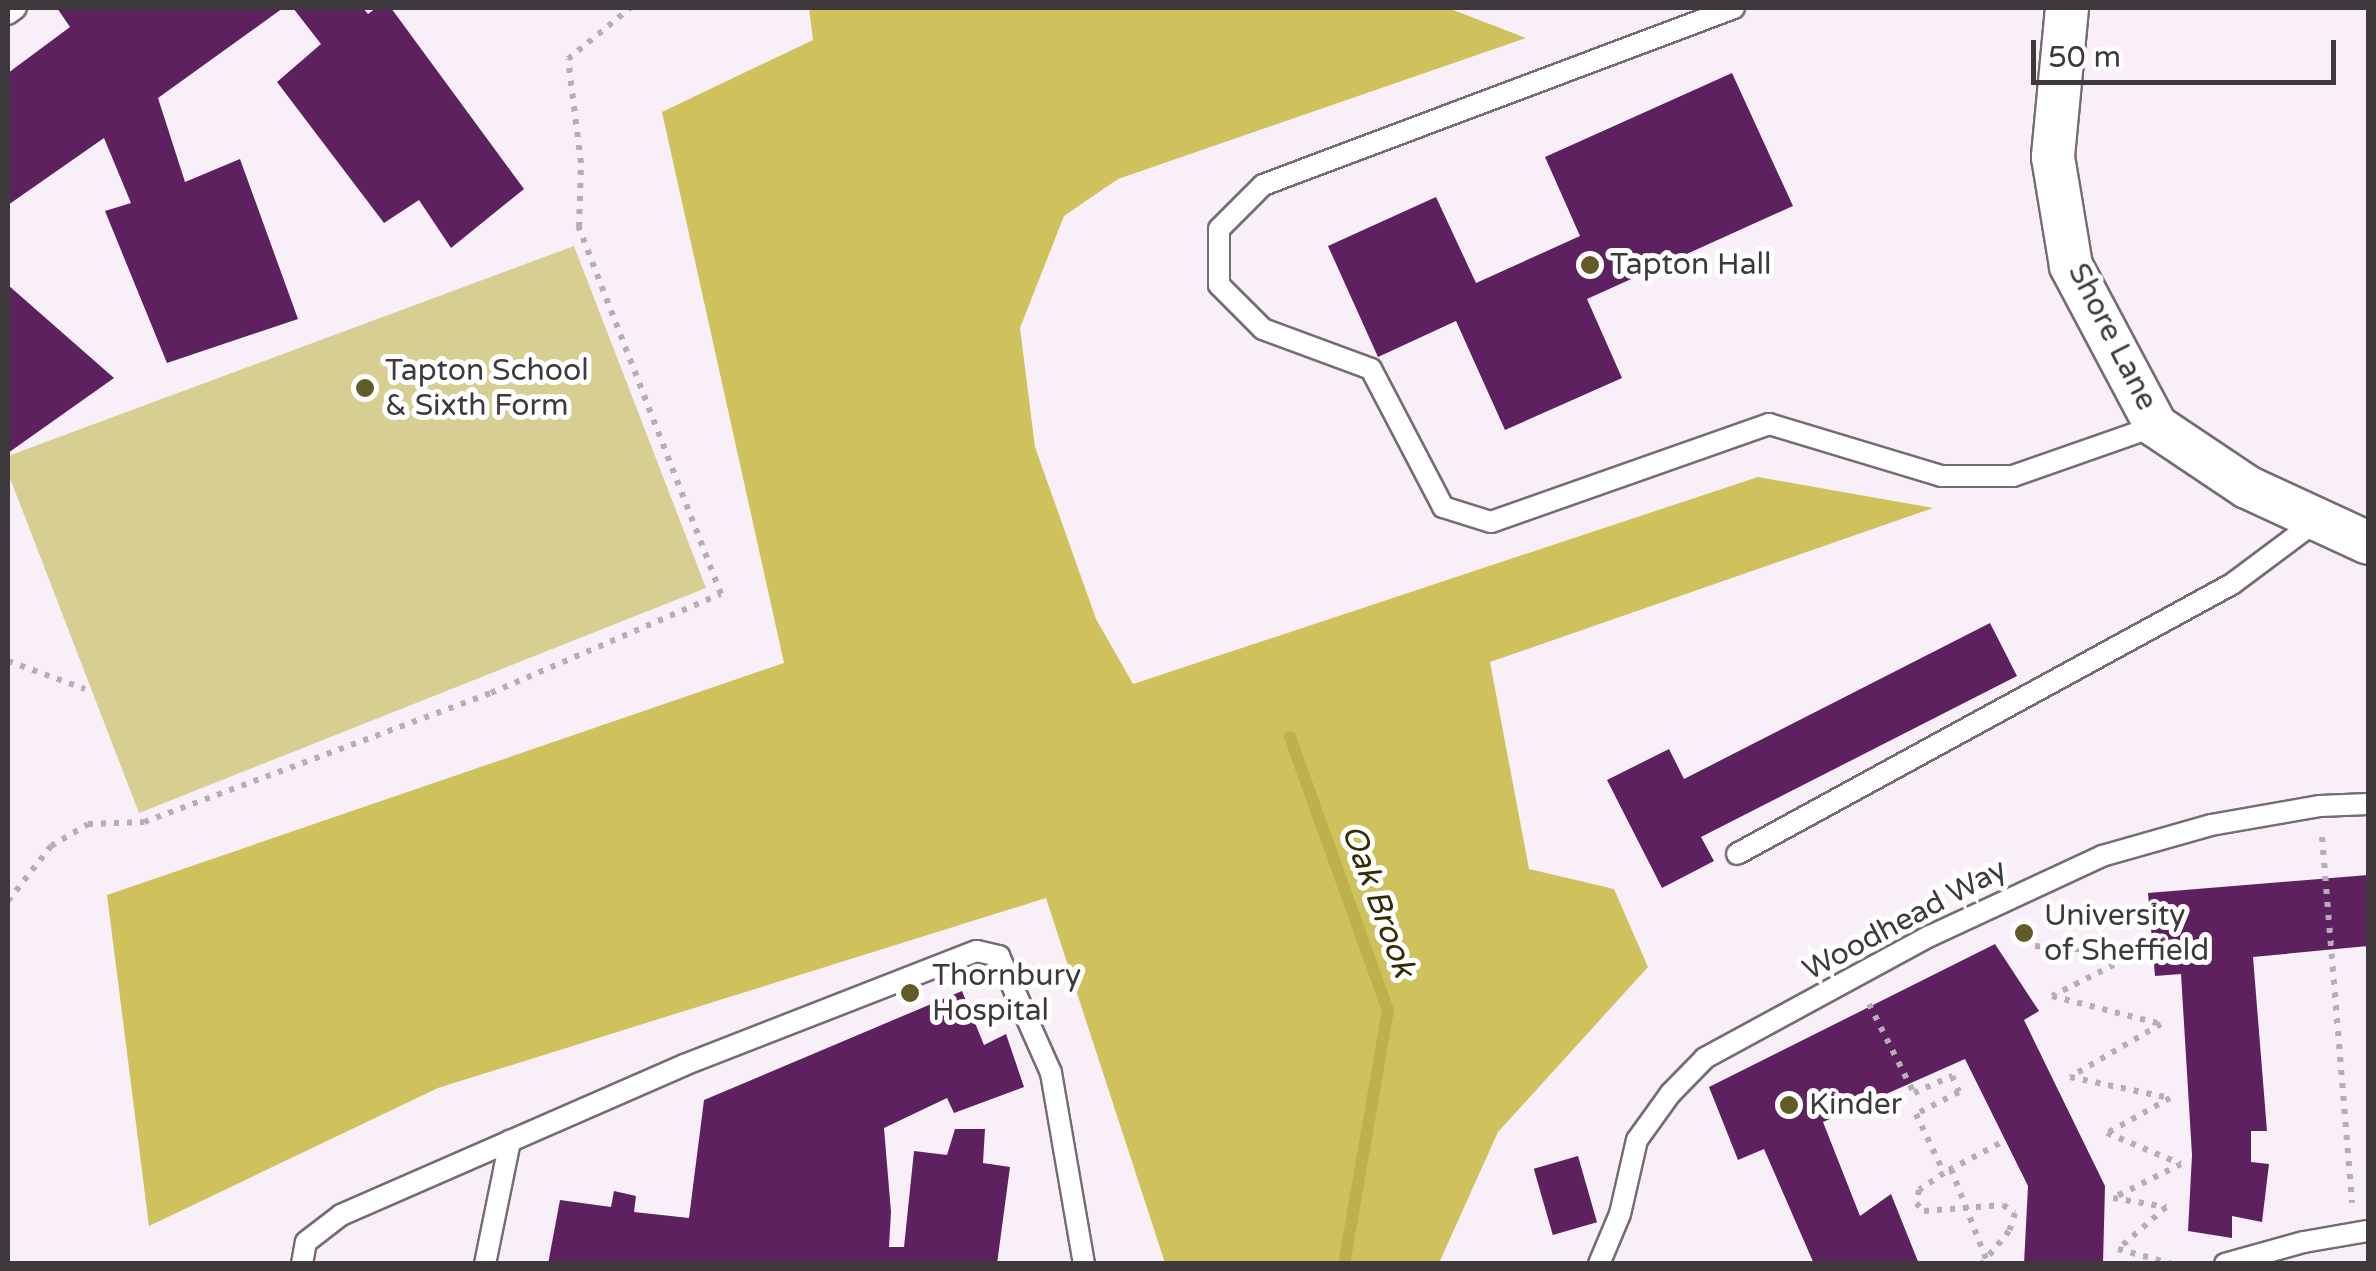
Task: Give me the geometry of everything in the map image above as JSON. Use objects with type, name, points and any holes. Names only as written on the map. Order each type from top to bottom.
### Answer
[{"type":"street","name":"Shore Lane","points":[[2067,8],[2053,157],[2071,266],[2156,426],[2246,487],[2368,542]]},
{"type":"lane","points":[[8,14],[16,8]]},
{"type":"lane","points":[[1734,8],[1263,185],[1219,229],[1219,285],[1263,329],[1371,369],[1443,507],[1491,522],[1768,424],[1941,476],[2013,476],[2156,426]]},
{"type":"lane","points":[[1737,854],[2232,584],[2318,520]]},
{"type":"lane","name":"Woodhead Way","points":[[1599,1264],[1620,1214],[1638,1140],[1670,1094],[1705,1058],[1930,936],[2102,856],[2211,825],[2320,806],[2368,804]]},
{"type":"lane","points":[[302,1264],[306,1242],[341,1215],[684,1065],[977,950],[999,956],[1050,1073],[1084,1264]]},
{"type":"lane","points":[[485,1264],[510,1140]]},
{"type":"lane","points":[[2225,1264],[2304,1242],[2362,1233]]},
{"type":"path","points":[[8,901],[51,846],[88,824],[144,822],[491,693],[721,594],[579,227],[581,164],[568,58],[630,8]]},
{"type":"path","points":[[8,661],[85,689]]},
{"type":"path","points":[[2320,806],[2362,1233]]},
{"type":"path","points":[[2022,921],[2035,946],[2138,953],[2052,996],[2162,1024],[2070,1076],[2170,1098],[2107,1133],[2181,1164],[2114,1198],[2166,1207],[2118,1249],[2172,1264]]},
{"type":"path","points":[[1855,978],[1914,1093],[1952,1076],[1959,1092],[1916,1114],[1970,1208],[1984,1261]]},
{"type":"path","points":[[1984,1261],[2009,1231],[2015,1214],[2004,1204],[1924,1212],[1916,1202],[1919,1190],[2006,1140]]},
{"type":"shaded area","points":[[809,8],[1448,8],[1526,38],[1118,179],[1064,216],[1020,328],[1035,447],[1096,619],[1133,684],[1758,477],[1933,508],[1490,662],[1529,869],[1614,889],[1648,967],[1498,1132],[1439,1263],[1165,1263],[1046,898],[438,1088],[149,1226],[107,895],[784,663],[662,112],[813,40]]},
{"type":"shaded area","points":[[574,246],[706,588],[139,813],[8,473],[8,456]]},
{"type":"building","points":[[57,8],[283,8],[158,98],[185,182],[240,159],[298,319],[167,363],[105,211],[131,203],[104,138],[8,205],[8,73],[70,27]]},
{"type":"building","points":[[293,8],[363,8],[368,14],[376,8],[391,8],[524,189],[451,248],[419,200],[384,223],[277,82],[321,44]]},
{"type":"building","name":"Tapton Hall","points":[[1732,73],[1793,206],[1587,299],[1622,378],[1505,430],[1456,321],[1378,357],[1328,246],[1436,197],[1476,283],[1580,236],[1545,157]]},
{"type":"building","points":[[8,285],[114,378],[8,453]]},
{"type":"building","points":[[1990,623],[2017,676],[1701,837],[1714,861],[1662,888],[1607,780],[1669,749],[1684,779]]},
{"type":"building","points":[[2368,875],[2368,946],[2253,957],[2267,1131],[2251,1131],[2251,1162],[2269,1164],[2262,1222],[2232,1216],[2232,1238],[2188,1231],[2192,1155],[2181,974],[2155,976],[2148,893]]},
{"type":"building","name":"Kinder","points":[[1995,944],[2039,1011],[2024,1020],[2105,1186],[2103,1264],[2024,1264],[2028,1186],[1965,1059],[1823,1122],[1860,1216],[1891,1194],[1919,1264],[1814,1264],[1764,1149],[1738,1160],[1709,1087]]},
{"type":"building","points":[[962,991],[984,1045],[1006,1034],[1024,1087],[954,1113],[947,1098],[884,1128],[891,1212],[889,1247],[904,1247],[914,1151],[947,1155],[955,1129],[985,1129],[983,1163],[1010,1167],[997,1264],[548,1264],[560,1200],[611,1207],[614,1191],[636,1196],[634,1212],[689,1218],[704,1100]]},
{"type":"building","points":[[1578,1156],[1597,1222],[1553,1235],[1534,1169]]},
{"type":"waterway","name":"Oak Brook","points":[[1290,737],[1388,1010],[1344,1264]]},
{"type":"place","name":"Tapton Hall","points":[[1590,265]]},
{"type":"place","name":"Tapton School & Sixth Form","points":[[365,388]]},
{"type":"place","name":"University of Sheffield","points":[[2024,933]]},
{"type":"place","name":"Thornbury Hospital","points":[[910,993]]},
{"type":"place","name":"Kinder","points":[[1789,1105]]}]
